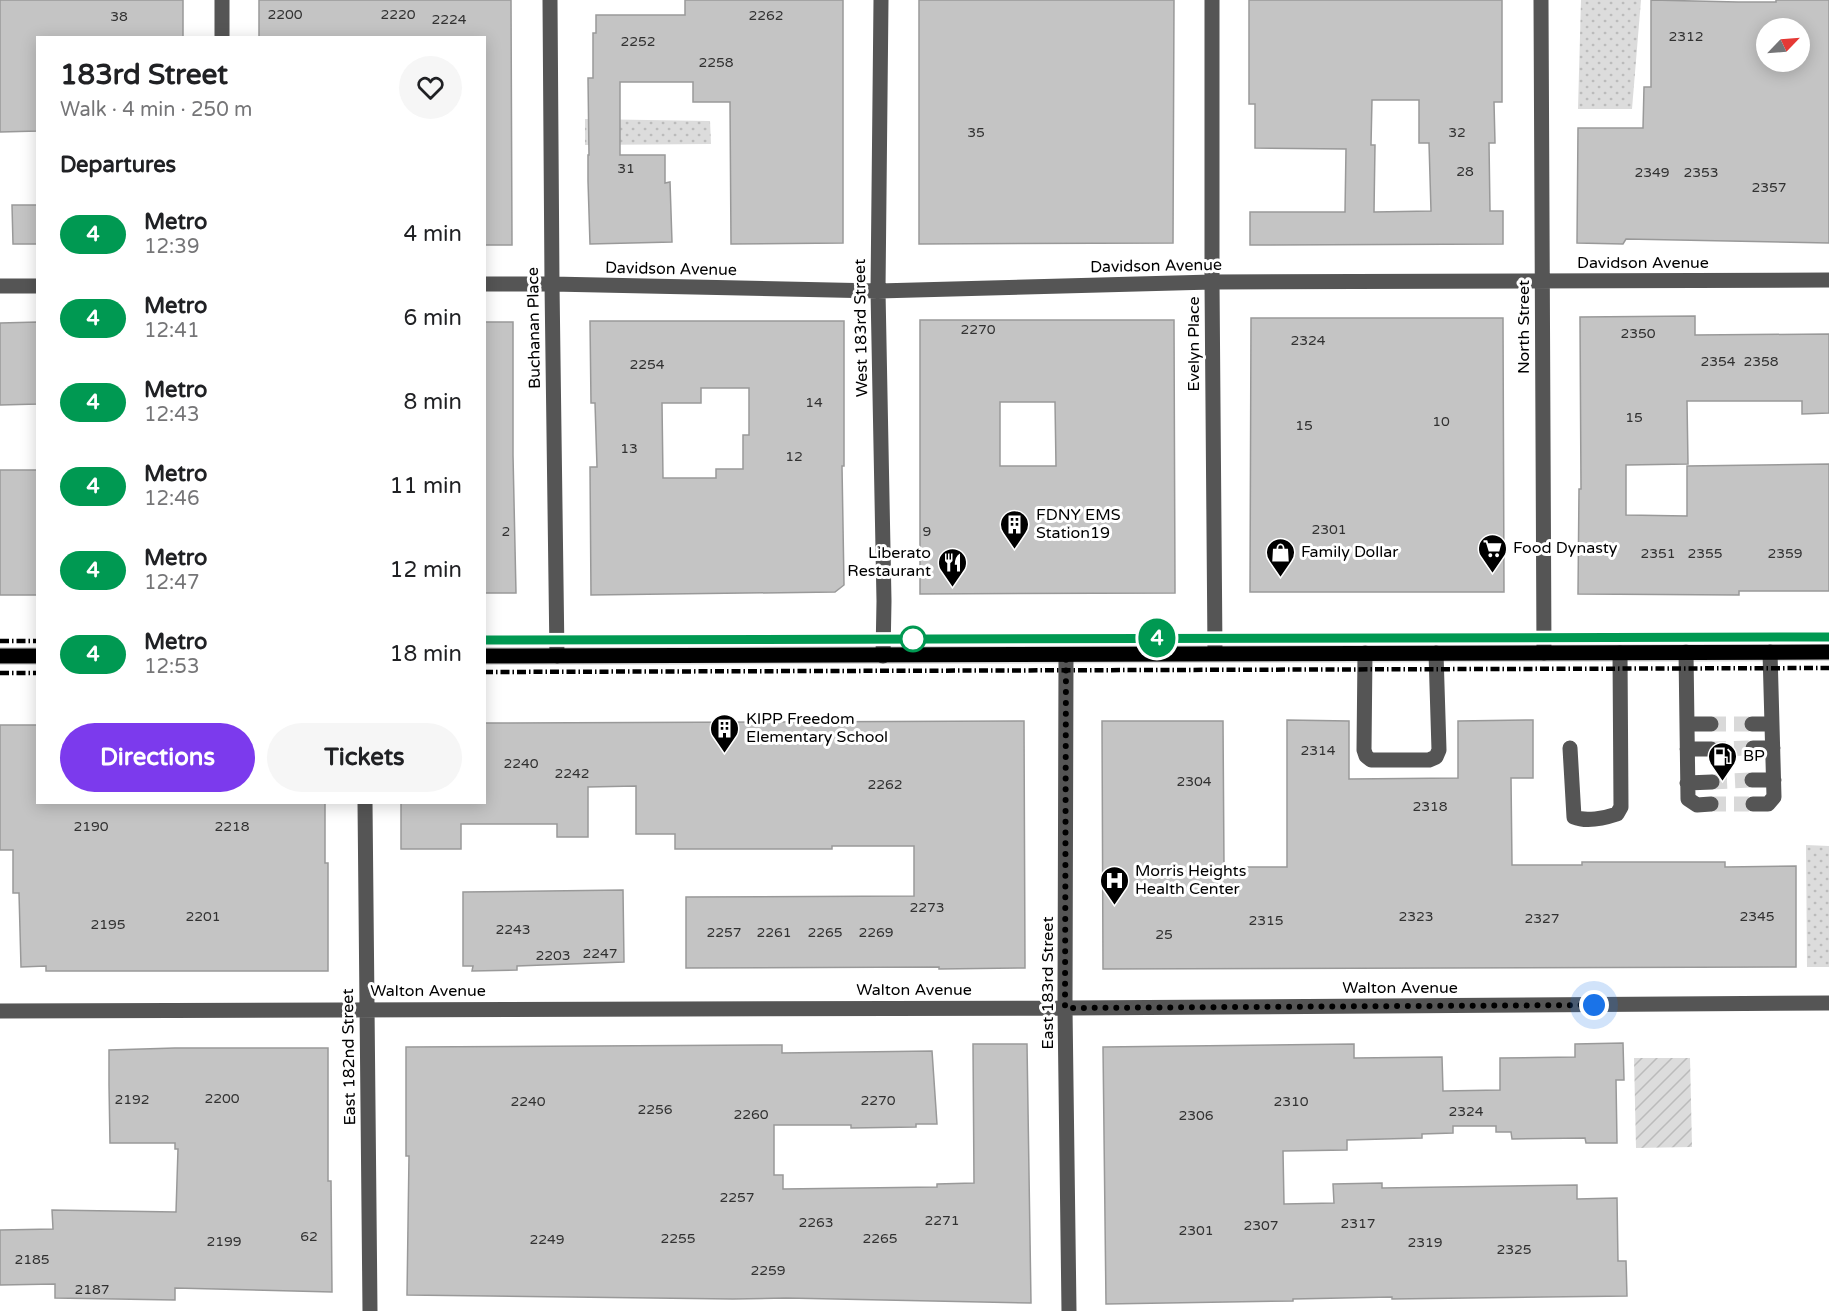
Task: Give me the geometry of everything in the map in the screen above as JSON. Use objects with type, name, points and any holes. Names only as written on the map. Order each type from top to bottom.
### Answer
[{"type":"main road","points":[[486,656],[1829,652]]},
{"type":"main road","points":[[0,656],[36,656]]},
{"type":"street","points":[[222,0],[222,36]]},
{"type":"street","name":"Buchanan Place","points":[[550,0],[557,656]]},
{"type":"street","name":"West 183rd Street","points":[[881,0],[878,291],[884,656]]},
{"type":"street","name":"Evelyn Place","points":[[1212,0],[1215,653]]},
{"type":"street","name":"North Street","points":[[1541,0],[1544,653]]},
{"type":"street","name":"Davidson Avenue","points":[[486,284],[878,291],[1212,282],[1829,280]]},
{"type":"street","points":[[0,286],[36,286]]},
{"type":"street","points":[[1686,652],[1688,799],[1697,805],[1711,804]]},
{"type":"street","points":[[1753,804],[1768,804],[1774,797],[1770,652]]},
{"type":"street","points":[[1365,653],[1364,750],[1366,756],[1371,760],[1429,760],[1436,757],[1439,750],[1436,653]]},
{"type":"street","points":[[1570,747],[1574,817],[1581,820],[1610,817],[1617,814],[1621,807],[1620,653]]},
{"type":"street","name":"East 183rd Street","points":[[1066,655],[1065,1008],[1069,1311]]},
{"type":"street","points":[[1687,724],[1711,724]]},
{"type":"street","points":[[1752,724],[1772,724]]},
{"type":"street","points":[[1753,748],[1773,748]]},
{"type":"street","points":[[1687,749],[1711,749]]},
{"type":"street","points":[[1752,780],[1774,780]]},
{"type":"street","points":[[1687,783],[1712,782]]},
{"type":"street","name":"East 182nd Street","points":[[366,804],[370,1311]]},
{"type":"street","name":"Walton Avenue","points":[[0,1011],[1829,1003]]},
{"type":"shaded area","points":[[1581,0],[1641,0],[1632,109],[1578,109]]},
{"type":"shaded area","points":[[585,119],[710,121],[711,144],[585,145]]},
{"type":"shaded area","points":[[1806,845],[1829,846],[1829,967],[1807,967]]},
{"type":"shaded area","points":[[1634,1058],[1690,1058],[1692,1147],[1636,1148]]},
{"type":"building","points":[[0,0],[183,0],[183,36],[36,36],[36,131],[0,132]]},
{"type":"building","points":[[259,0],[511,0],[512,245],[486,245],[486,36],[259,36]]},
{"type":"building","points":[[685,0],[843,0],[843,243],[731,244],[730,102],[693,102],[693,82],[620,82],[620,155],[665,155],[665,183],[670,182],[672,242],[590,244],[588,78],[593,78],[593,33],[596,33],[596,15],[685,15]]},
{"type":"building","points":[[919,0],[1174,0],[1173,243],[919,244]]},
{"type":"building","points":[[1249,0],[1502,0],[1502,102],[1494,102],[1495,143],[1489,143],[1490,211],[1503,211],[1503,244],[1250,245],[1250,212],[1345,212],[1346,149],[1255,148],[1255,104],[1249,104]],"holes":[[[1372,100],[1419,100],[1419,143],[1429,143],[1431,211],[1374,212],[1375,145],[1371,145]]]},
{"type":"building","points":[[1651,0],[1776,2],[1776,0],[1829,0],[1829,243],[1626,239],[1623,244],[1577,243],[1578,128],[1643,128],[1644,87],[1651,87]]},
{"type":"building","points":[[12,205],[36,205],[36,244],[13,244]]},
{"type":"building","points":[[1695,316],[1695,335],[1829,334],[1829,413],[1802,414],[1802,401],[1687,401],[1688,464],[1626,465],[1626,515],[1687,516],[1687,466],[1829,464],[1829,591],[1739,591],[1739,595],[1578,594],[1579,489],[1581,489],[1580,317]]},
{"type":"building","points":[[1251,318],[1503,318],[1504,592],[1250,592]]},
{"type":"building","points":[[920,320],[1174,320],[1175,593],[920,594]],"holes":[[[1000,402],[1055,402],[1056,466],[1000,466]]]},
{"type":"building","points":[[590,321],[844,321],[844,466],[842,466],[844,585],[835,592],[591,595],[590,467],[597,467],[595,403],[591,403]],"holes":[[[701,388],[749,388],[749,435],[743,435],[743,469],[716,469],[716,478],[663,478],[662,403],[701,403]]]},
{"type":"building","points":[[36,322],[36,404],[0,405],[0,323]]},
{"type":"building","points":[[486,322],[513,322],[516,593],[486,593]]},
{"type":"building","points":[[0,470],[36,470],[36,595],[0,595]]},
{"type":"building","points":[[1287,720],[1349,721],[1349,779],[1458,778],[1458,721],[1533,720],[1533,778],[1511,778],[1512,865],[1582,865],[1582,862],[1725,862],[1725,867],[1796,866],[1796,967],[1103,969],[1102,721],[1223,721],[1224,867],[1287,867]]},
{"type":"building","points":[[1024,721],[1025,968],[686,968],[686,897],[914,896],[914,846],[832,846],[832,849],[675,849],[675,834],[636,834],[636,786],[588,787],[588,837],[557,837],[557,824],[461,824],[461,849],[401,849],[401,804],[486,804],[486,723]]},
{"type":"building","points":[[0,725],[36,725],[36,804],[325,804],[325,863],[328,863],[328,971],[46,971],[46,966],[21,967],[19,893],[13,893],[13,850],[0,850]]},
{"type":"building","points":[[623,890],[624,962],[517,966],[517,970],[472,971],[473,966],[463,966],[463,892]]},
{"type":"building","points":[[1623,1043],[1624,1080],[1616,1080],[1617,1143],[1586,1143],[1585,1138],[1512,1139],[1511,1132],[1496,1132],[1496,1126],[1453,1126],[1453,1133],[1422,1134],[1422,1138],[1347,1140],[1347,1150],[1283,1151],[1284,1204],[1334,1203],[1333,1184],[1382,1183],[1382,1188],[1577,1185],[1577,1199],[1617,1198],[1618,1261],[1626,1261],[1627,1296],[1392,1299],[1392,1297],[1106,1304],[1103,1047],[1354,1044],[1354,1058],[1442,1057],[1443,1091],[1500,1090],[1500,1058],[1575,1057],[1575,1044]]},
{"type":"building","points":[[973,1044],[1027,1044],[1031,1303],[786,1298],[407,1295],[409,1156],[406,1156],[406,1047],[782,1045],[782,1053],[932,1051],[937,1124],[916,1124],[916,1127],[851,1128],[851,1125],[774,1125],[774,1175],[783,1175],[783,1189],[937,1187],[937,1184],[974,1183]]},
{"type":"building","points":[[328,1048],[328,1181],[331,1181],[332,1292],[175,1288],[175,1300],[55,1298],[55,1284],[0,1285],[0,1230],[53,1229],[52,1210],[176,1212],[178,1149],[175,1149],[175,1143],[110,1143],[109,1085],[109,1050]]},
{"type":"tunnel","points":[[1711,724],[1752,724]]},
{"type":"tunnel","points":[[1711,749],[1753,748]]},
{"type":"tunnel","points":[[1712,782],[1752,780]]},
{"type":"tunnel","points":[[1711,804],[1753,804]]},
{"type":"railway","points":[[486,640],[1829,637]]},
{"type":"railway","points":[[0,641],[36,641]]},
{"type":"railway","points":[[486,655],[1829,652]]},
{"type":"railway","points":[[0,656],[36,656]]},
{"type":"railway","points":[[486,672],[1829,668]]},
{"type":"railway","points":[[0,673],[36,673]]},
{"type":"metro line","name":"4","points":[[486,640],[1829,637]]},
{"type":"place","name":"FDNY EMS Station19","points":[[1015,550]]},
{"type":"place","name":"Food Dynasty","points":[[1492,574]]},
{"type":"place","name":"Family Dollar","points":[[1280,578]]},
{"type":"place","name":"Liberato Restaurant","points":[[952,588]]},
{"type":"place","name":"KIPP Freedom Elementary School","points":[[725,754]]},
{"type":"place","name":"BP","points":[[1722,782]]},
{"type":"place","name":"Morris Heights Health Center","points":[[1114,906]]},
{"type":"route","points":[[913,639],[915,656],[1066,655],[1065,1008],[1594,1005]]}]
